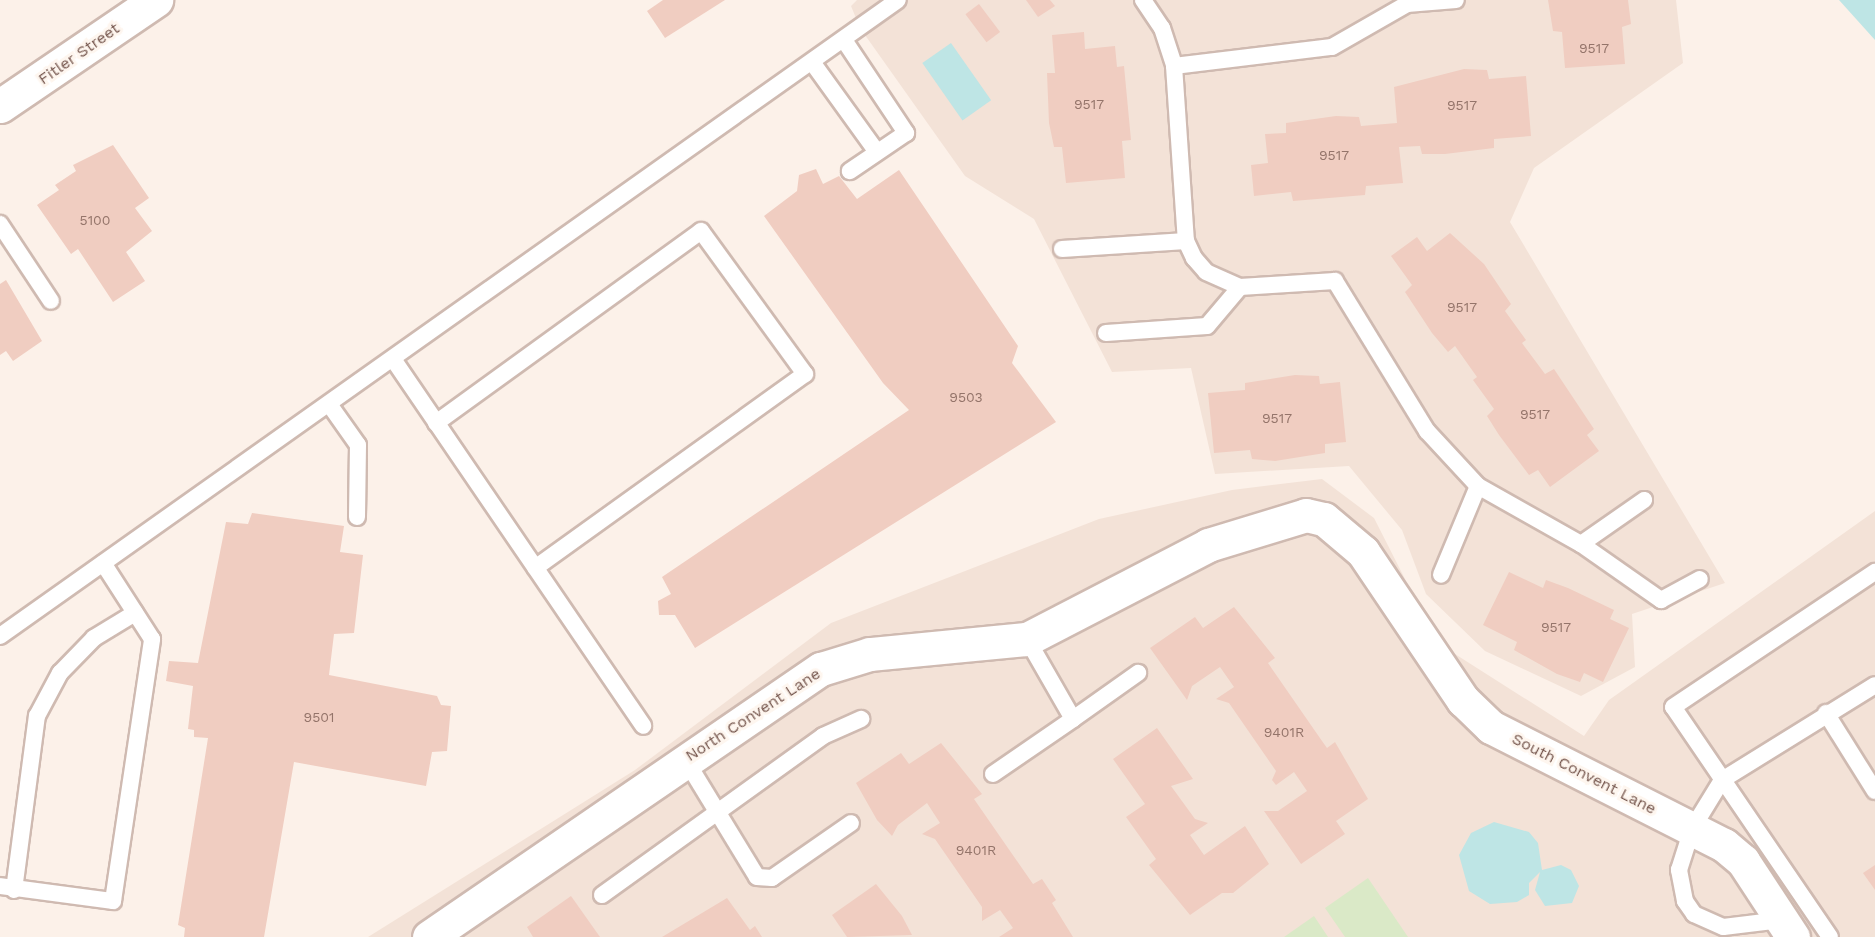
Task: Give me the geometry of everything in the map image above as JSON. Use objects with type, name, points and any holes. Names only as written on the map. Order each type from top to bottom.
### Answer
[{"type":"street","name":"Fitler Street","points":[[0,106],[156,0]]},
{"type":"street","name":"South Convent Lane","points":[[1247,530],[1305,515],[1344,533],[1363,552],[1463,700],[1491,727],[1692,829],[1743,861],[1787,928]]},
{"type":"street","name":"North Convent Lane","points":[[429,937],[785,691],[842,660],[1027,639],[1247,530]]},
{"type":"lane","points":[[0,636],[898,0]]},
{"type":"lane","points":[[1143,0],[1162,28],[1174,66],[1186,241],[1206,272],[1240,286],[1335,281],[1427,431],[1478,486],[1581,544],[1662,600],[1700,579]]},
{"type":"lane","points":[[1174,66],[1332,47],[1407,4],[1456,0]]},
{"type":"lane","points":[[844,40],[906,133],[850,171]]},
{"type":"lane","points":[[812,62],[877,152]]},
{"type":"lane","points":[[0,224],[51,301]]},
{"type":"lane","points":[[436,423],[701,231],[804,374],[535,568]]},
{"type":"lane","points":[[1062,249],[1186,241]]},
{"type":"lane","points":[[1106,333],[1207,326],[1240,286]]},
{"type":"lane","points":[[393,359],[643,726]]},
{"type":"lane","points":[[329,404],[358,445],[357,517]]},
{"type":"lane","points":[[1441,574],[1478,486]]},
{"type":"lane","points":[[1581,544],[1644,500]]},
{"type":"lane","points":[[103,564],[152,639],[114,901],[7,888],[37,716],[60,673],[94,638],[135,613]]},
{"type":"lane","points":[[1830,937],[1673,707],[1875,572]]},
{"type":"lane","points":[[1027,639],[1073,719]]},
{"type":"lane","points":[[993,774],[1138,673]]},
{"type":"lane","points":[[1787,928],[1724,927],[1694,914],[1684,901],[1679,870],[1692,829],[1722,780],[1826,713],[1875,685]]},
{"type":"lane","points":[[1826,713],[1875,791]]},
{"type":"lane","points":[[602,895],[823,736],[861,719]]},
{"type":"lane","points":[[685,759],[757,877],[772,878],[851,823]]},
{"type":"shaded area","points":[[857,0],[1676,0],[1683,63],[1534,168],[1510,222],[1725,583],[1632,614],[1635,667],[1581,696],[1485,651],[1426,594],[1402,530],[1349,466],[1215,474],[1191,368],[1112,372],[1034,219],[965,176],[860,28],[851,6]]},
{"type":"shaded area","points":[[1322,479],[1374,518],[1406,581],[1455,654],[1584,736],[1609,700],[1875,511],[1875,937],[368,937],[635,770],[831,623],[1099,519],[1232,490]]},
{"type":"green space","points":[[1368,878],[1408,937],[1345,937],[1325,908]]},
{"type":"green space","points":[[1314,916],[1328,937],[1284,937]]},
{"type":"water","points":[[1839,0],[1875,0],[1875,40]]},
{"type":"water","points":[[951,43],[991,100],[962,120],[922,63]]},
{"type":"water","points":[[1494,822],[1529,832],[1538,843],[1542,870],[1561,865],[1571,870],[1579,886],[1572,903],[1545,906],[1535,890],[1540,872],[1529,883],[1529,895],[1517,902],[1490,904],[1469,891],[1459,855],[1471,833]]},
{"type":"building","points":[[663,0],[725,0],[665,38],[647,11]]},
{"type":"building","points":[[1026,0],[1050,0],[1055,6],[1038,17]]},
{"type":"building","points":[[1548,0],[1628,0],[1631,24],[1622,27],[1625,64],[1565,68],[1562,32],[1553,31]]},
{"type":"building","points":[[979,4],[1000,32],[986,42],[965,14]]},
{"type":"building","points":[[1084,32],[1085,49],[1115,46],[1117,67],[1124,66],[1131,140],[1122,141],[1125,178],[1066,183],[1062,147],[1054,147],[1049,123],[1047,73],[1055,73],[1052,35]]},
{"type":"building","points":[[1464,69],[1487,70],[1489,79],[1526,76],[1531,136],[1494,139],[1494,148],[1445,154],[1422,154],[1420,146],[1399,147],[1403,183],[1366,186],[1365,195],[1293,201],[1291,192],[1254,196],[1251,165],[1268,163],[1265,134],[1286,133],[1286,123],[1336,116],[1359,117],[1361,126],[1397,123],[1394,87]]},
{"type":"building","points":[[113,145],[149,198],[135,208],[152,231],[126,252],[145,281],[113,302],[78,249],[71,254],[37,205],[59,190],[55,185],[76,171],[73,165]]},
{"type":"building","points":[[816,169],[823,184],[839,176],[857,199],[899,170],[1018,346],[1012,363],[1056,422],[695,648],[675,615],[659,615],[658,601],[671,594],[662,577],[909,410],[883,383],[764,216],[797,191],[799,175]]},
{"type":"building","points":[[1450,233],[1484,264],[1511,304],[1505,311],[1526,340],[1522,343],[1545,374],[1554,369],[1594,429],[1587,435],[1599,451],[1550,487],[1538,470],[1529,475],[1499,435],[1487,416],[1494,409],[1473,380],[1477,377],[1455,346],[1448,352],[1432,333],[1405,292],[1412,285],[1391,256],[1417,237],[1427,251]]},
{"type":"building","points":[[6,280],[42,341],[13,361],[6,351],[0,355],[0,284]]},
{"type":"building","points":[[1295,375],[1319,376],[1320,384],[1340,382],[1346,442],[1325,444],[1325,453],[1275,461],[1252,459],[1250,450],[1214,453],[1208,393],[1245,390],[1245,383]]},
{"type":"building","points":[[252,513],[344,526],[340,552],[363,555],[354,633],[334,634],[329,675],[437,696],[441,705],[451,706],[447,751],[432,752],[426,786],[294,762],[264,937],[184,937],[185,928],[178,925],[208,738],[194,737],[194,730],[188,729],[193,686],[166,681],[169,661],[198,663],[226,522],[248,524]]},
{"type":"building","points":[[1509,572],[1543,588],[1546,580],[1614,610],[1610,619],[1629,628],[1603,682],[1584,673],[1580,682],[1557,674],[1514,650],[1517,642],[1483,625]]},
{"type":"building","points":[[1234,607],[1275,658],[1268,663],[1327,748],[1335,742],[1368,799],[1336,821],[1345,834],[1301,864],[1264,811],[1278,811],[1307,791],[1294,772],[1276,785],[1272,780],[1276,771],[1229,703],[1216,699],[1234,687],[1220,667],[1192,686],[1187,700],[1150,648],[1195,617],[1203,628]]},
{"type":"building","points":[[1157,728],[1193,779],[1171,786],[1195,819],[1208,823],[1190,835],[1204,855],[1245,826],[1269,864],[1233,893],[1222,893],[1190,915],[1149,865],[1156,859],[1126,817],[1145,804],[1113,759]]},
{"type":"building","points":[[941,743],[982,794],[974,799],[1033,884],[1042,879],[1056,900],[1052,903],[1073,937],[999,937],[1013,928],[1000,910],[982,921],[982,907],[935,839],[922,834],[940,823],[927,803],[898,825],[892,836],[877,820],[856,783],[901,753],[909,764]]},
{"type":"building","points":[[1875,865],[1875,890],[1863,873]]},
{"type":"building","points":[[876,884],[902,916],[912,935],[847,937],[832,915]]},
{"type":"building","points":[[571,896],[600,937],[533,937],[527,927]]},
{"type":"building","points":[[727,898],[750,930],[755,926],[762,937],[662,937]]}]
